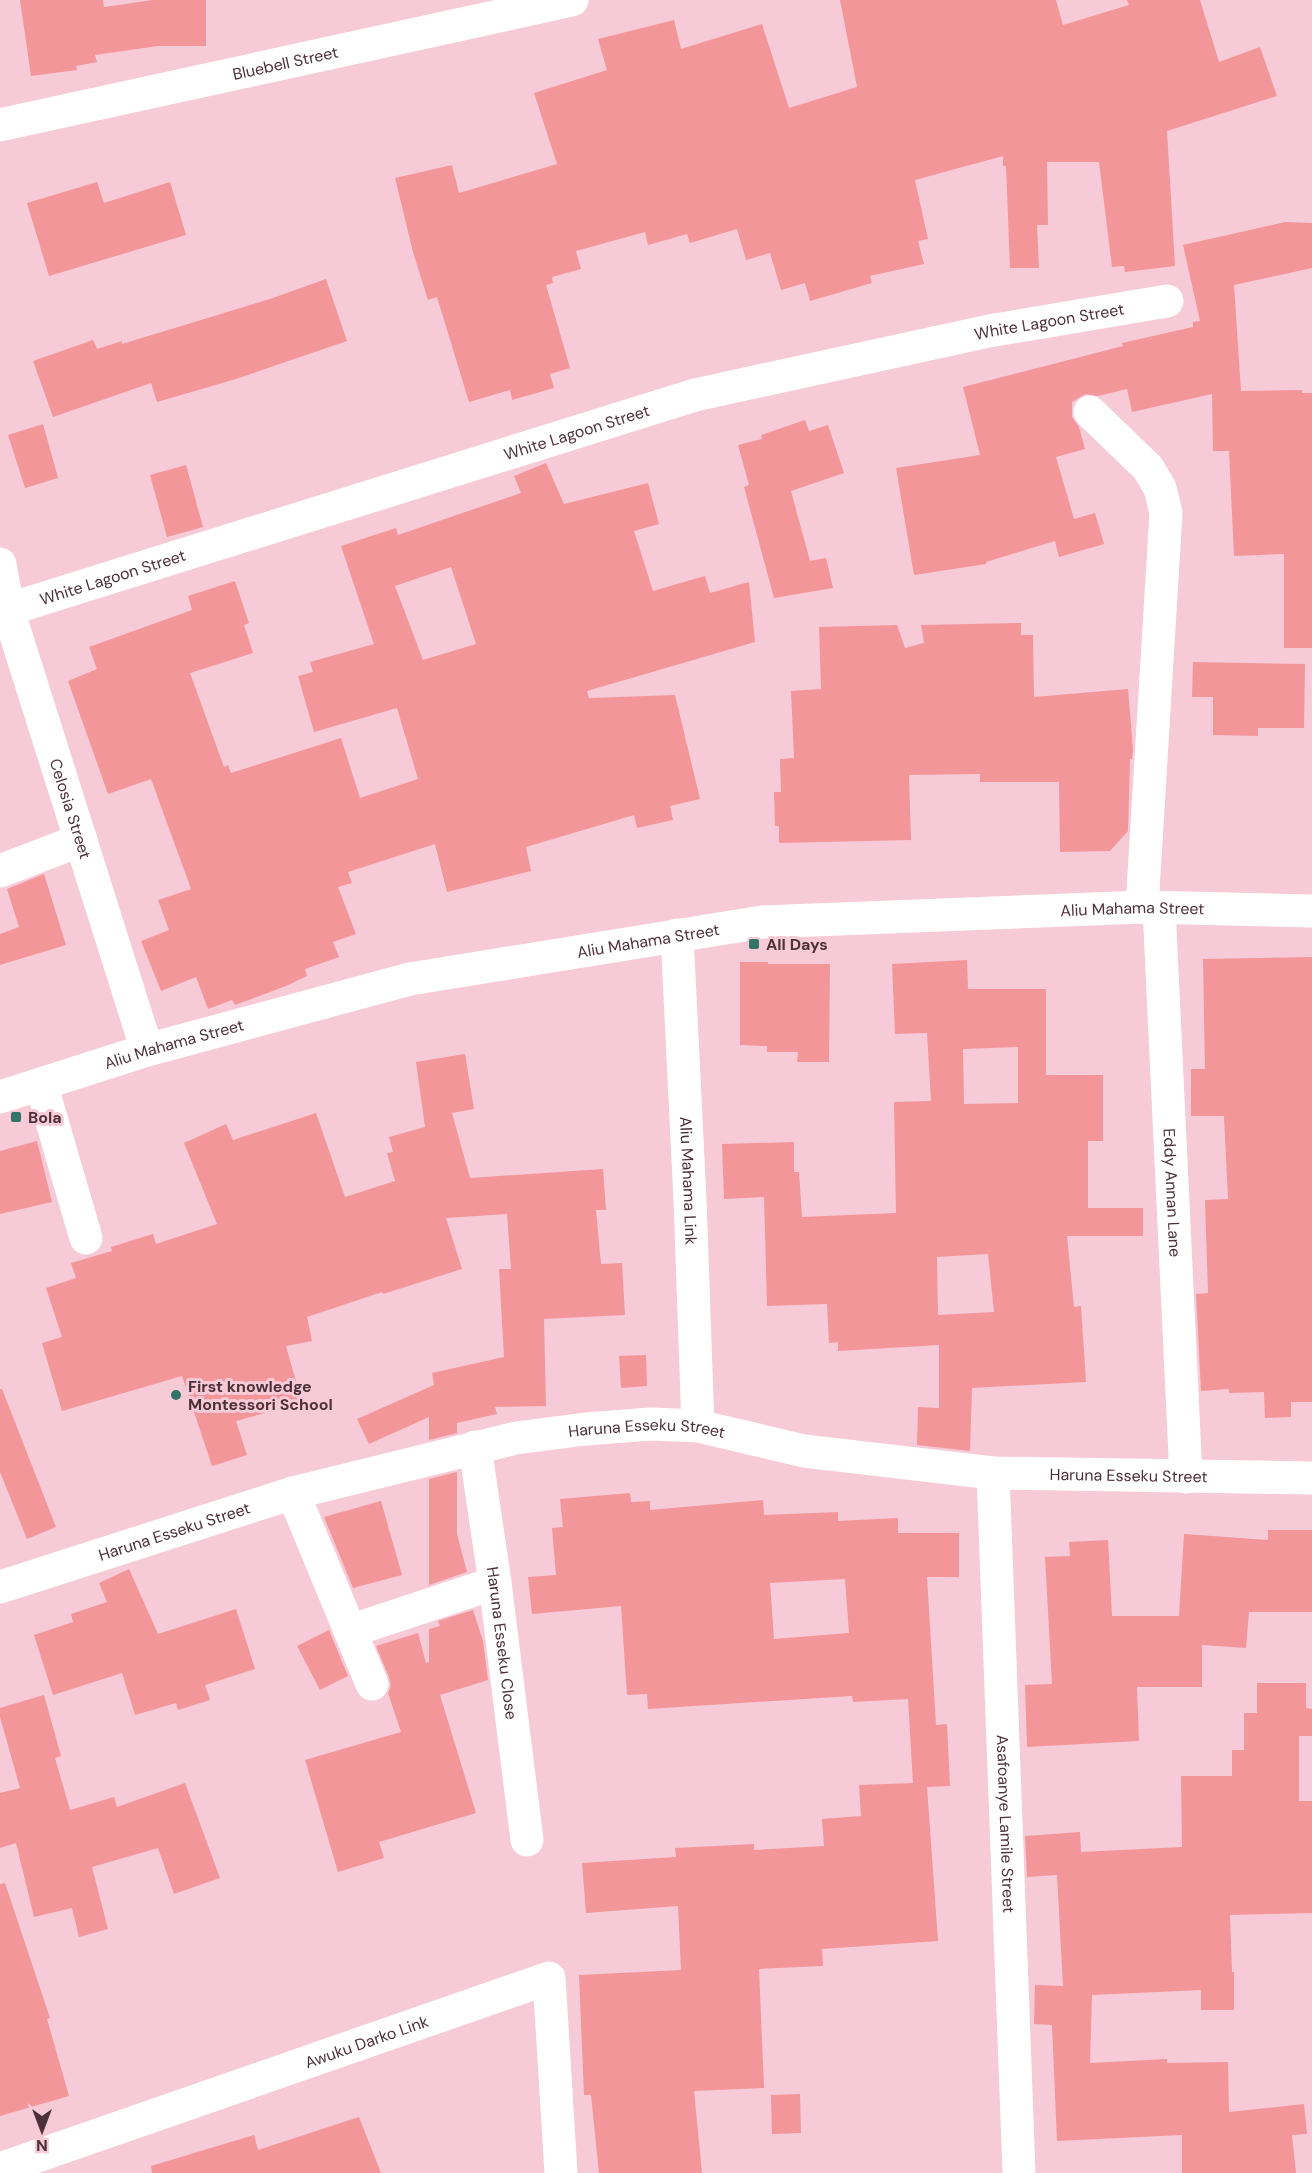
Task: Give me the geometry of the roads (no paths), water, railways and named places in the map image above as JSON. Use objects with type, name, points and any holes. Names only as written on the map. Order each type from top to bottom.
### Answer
[{"type":"street","name":"Bluebell Street","points":[[0,125],[572,0]]},
{"type":"street","name":"White Lagoon Street","points":[[4,611],[695,395],[989,332],[1167,301]]},
{"type":"street","name":"Eddy Annan Lane","points":[[1090,412],[1148,468],[1160,488],[1166,513],[1151,908],[1186,1477]]},
{"type":"street","name":"Celosia Street","points":[[0,564],[4,611],[81,840],[147,1050]]},
{"type":"street","points":[[0,871],[81,840]]},
{"type":"street","name":"Aliu Mahama Street","points":[[0,1097],[147,1050],[410,979],[762,922],[1151,908],[1312,911]]},
{"type":"street","name":"Aliu Mahama Link","points":[[676,935],[698,1426]]},
{"type":"street","points":[[41,1084],[86,1238]]},
{"type":"street","name":"Haruna Esseku Street","points":[[0,1587],[292,1493],[516,1438],[586,1429],[651,1424],[698,1426],[804,1451],[993,1473],[1312,1478]]},
{"type":"street","name":"Haruna Esseku Close","points":[[475,1447],[495,1583],[527,1840]]},
{"type":"street","name":"Asafoanye Lamile Street","points":[[993,1473],[1013,2066],[1019,2173]]},
{"type":"street","points":[[292,1493],[372,1684]]},
{"type":"street","points":[[350,1631],[495,1583]]},
{"type":"street","name":"Awuku Darko Link","points":[[0,2169],[549,1978],[561,2173]]},
{"type":"place","name":"All Days","points":[[754,944]]},
{"type":"place","name":"Bola","points":[[16,1117]]},
{"type":"place","name":"First knowledge Montessori School","points":[[176,1395]]}]
